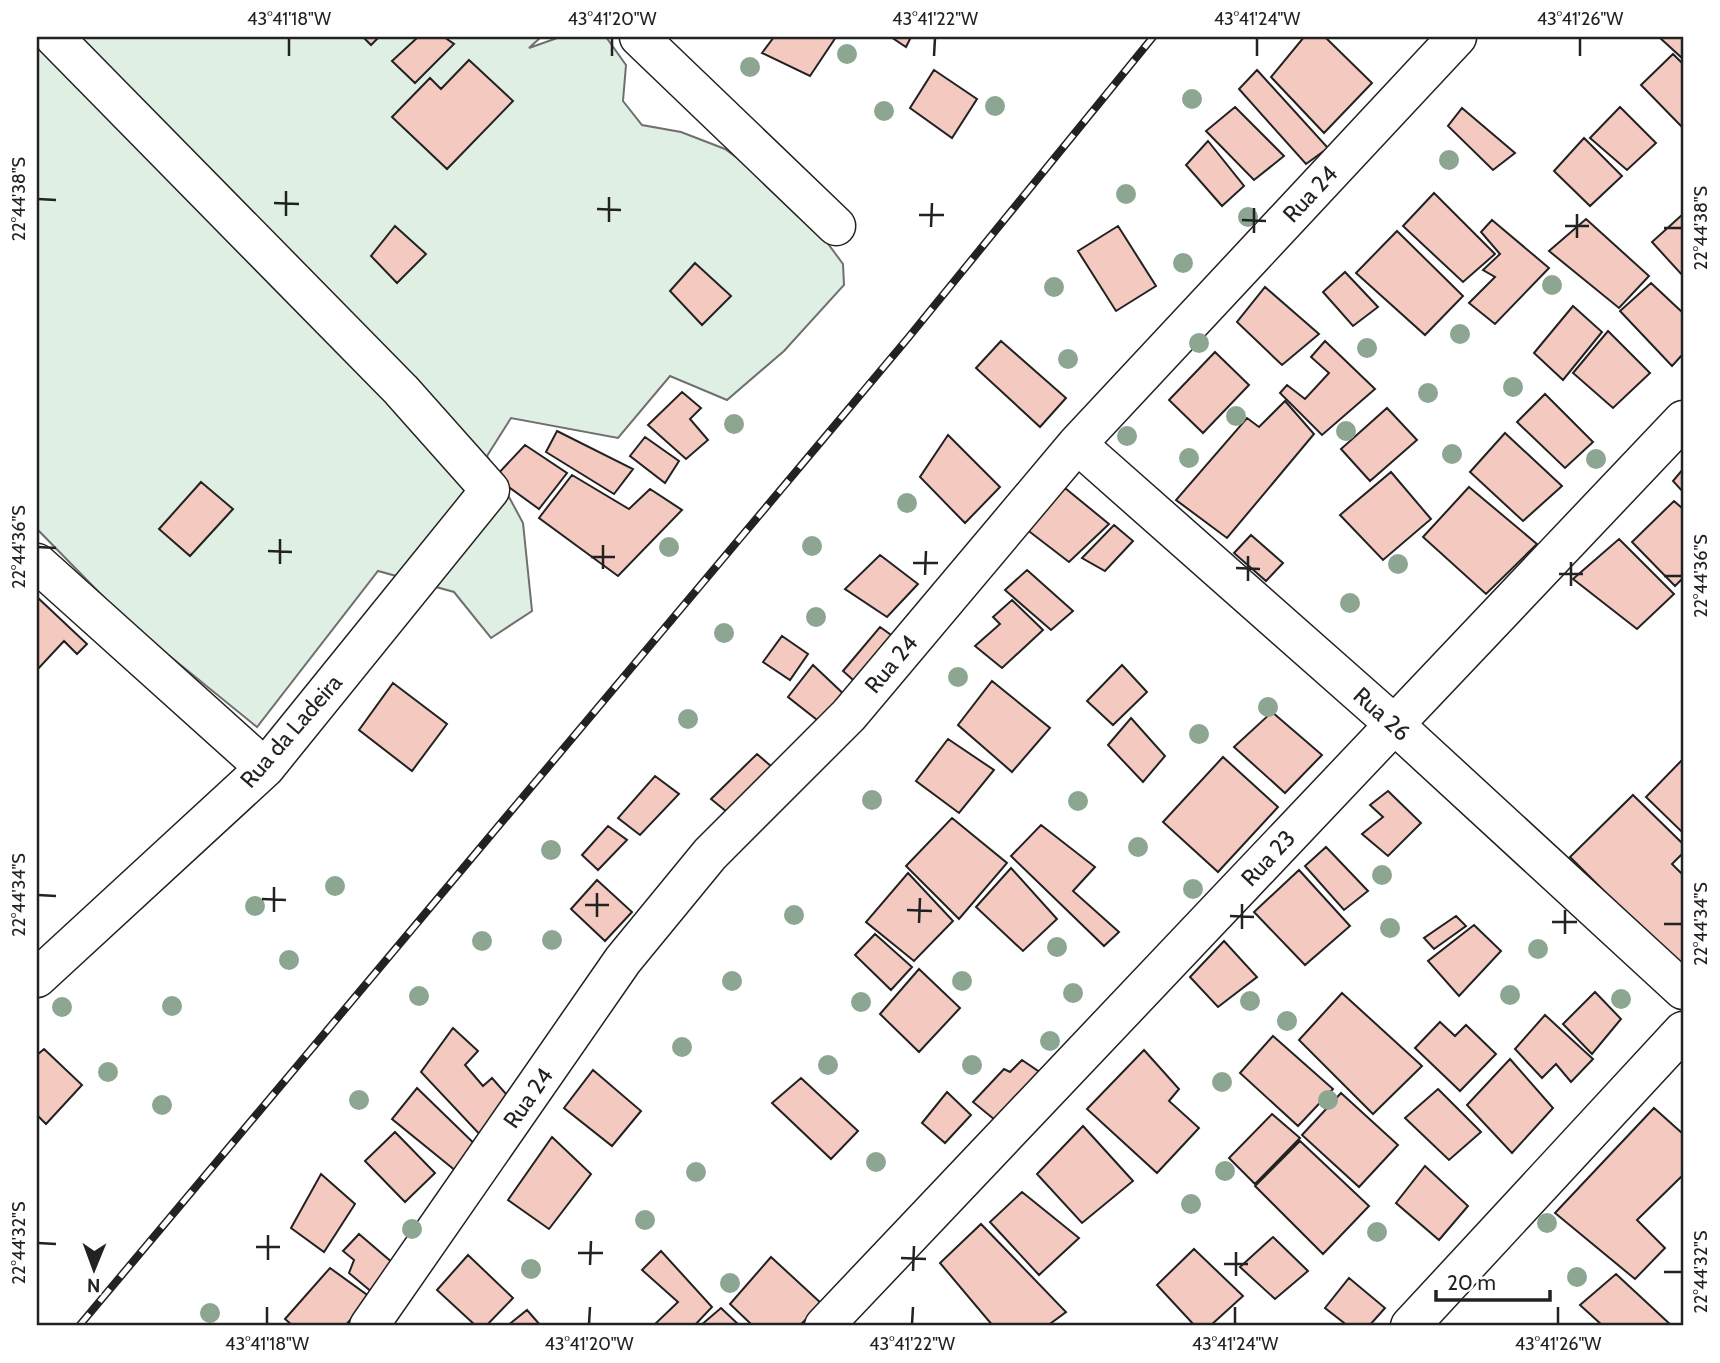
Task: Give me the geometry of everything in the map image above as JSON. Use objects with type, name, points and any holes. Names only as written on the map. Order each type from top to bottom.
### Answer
[{"type":"street","name":"Rua da Ladeira","points":[[37,978],[265,768],[490,490],[401,390],[54,37]]},
{"type":"street","points":[[639,37],[836,226]]},
{"type":"street","name":"Rua 24","points":[[369,1326],[623,960],[710,854],[849,715],[1077,443],[1457,37]]},
{"type":"street","name":"Rua 23","points":[[824,1326],[1683,420]]},
{"type":"street","name":"Rua 26","points":[[1077,443],[1395,725],[1683,990]]},
{"type":"street","points":[[37,563],[265,768]]},
{"type":"street","points":[[1409,1326],[1683,1031]]},
{"type":"green space","points":[[37,37],[541,37],[529,48],[560,37],[606,37],[626,65],[623,101],[642,125],[681,132],[725,149],[769,181],[812,222],[843,264],[844,285],[784,351],[727,400],[670,376],[618,438],[511,418],[487,456],[523,523],[532,611],[491,638],[454,592],[378,571],[257,727],[129,623],[37,529]]},
{"type":"building","points":[[363,37],[379,37],[371,45]]},
{"type":"building","points":[[418,37],[444,37],[454,44],[415,83],[392,61]]},
{"type":"building","points":[[774,37],[836,37],[810,76],[762,53]]},
{"type":"building","points":[[891,37],[911,37],[906,47]]},
{"type":"building","points":[[1304,37],[1325,37],[1372,83],[1324,133],[1271,77]]},
{"type":"building","points":[[1659,37],[1683,37],[1683,57],[1682,58]]},
{"type":"building","points":[[1673,54],[1683,64],[1683,128],[1641,85]]},
{"type":"building","points":[[469,60],[513,101],[447,169],[392,117],[430,78],[441,89]]},
{"type":"building","points":[[934,70],[977,99],[952,138],[910,108]]},
{"type":"building","points":[[1257,70],[1328,148],[1306,164],[1239,89]]},
{"type":"building","points":[[1235,107],[1284,156],[1254,180],[1206,131]]},
{"type":"building","points":[[1620,107],[1656,143],[1627,170],[1590,138]]},
{"type":"building","points":[[1462,108],[1515,153],[1493,170],[1448,126]]},
{"type":"building","points":[[1584,138],[1622,176],[1590,206],[1554,171]]},
{"type":"building","points":[[1208,141],[1244,186],[1222,206],[1186,165]]},
{"type":"building","points":[[1434,193],[1495,254],[1463,282],[1403,226]]},
{"type":"building","points":[[1683,214],[1683,276],[1652,242]]},
{"type":"building","points":[[1586,219],[1649,276],[1619,308],[1549,251]]},
{"type":"building","points":[[1492,220],[1549,268],[1495,324],[1469,303],[1495,277],[1483,270],[1500,254],[1481,232]]},
{"type":"building","points":[[395,226],[426,254],[397,283],[371,256]]},
{"type":"building","points":[[1118,226],[1156,286],[1116,311],[1078,251]]},
{"type":"building","points":[[1397,231],[1463,296],[1425,335],[1356,273]]},
{"type":"building","points":[[695,263],[731,296],[702,325],[670,291]]},
{"type":"building","points":[[1345,272],[1378,307],[1353,326],[1323,292]]},
{"type":"building","points":[[1651,283],[1683,313],[1683,354],[1672,366],[1620,311]]},
{"type":"building","points":[[1265,287],[1319,334],[1282,365],[1237,322]]},
{"type":"building","points":[[1573,306],[1602,332],[1563,380],[1534,353]]},
{"type":"building","points":[[1608,331],[1650,373],[1613,408],[1573,373]]},
{"type":"building","points":[[1001,341],[1066,398],[1040,427],[976,368]]},
{"type":"building","points":[[1325,341],[1375,389],[1322,435],[1280,393],[1287,385],[1305,399],[1329,373],[1311,357]]},
{"type":"building","points":[[1215,352],[1249,385],[1203,433],[1169,400]]},
{"type":"building","points":[[682,392],[701,408],[690,419],[708,440],[686,459],[648,425]]},
{"type":"building","points":[[1545,394],[1593,442],[1565,468],[1517,422]]},
{"type":"building","points":[[1285,401],[1314,434],[1227,538],[1176,500],[1247,418],[1259,427]]},
{"type":"building","points":[[1387,408],[1417,440],[1370,481],[1341,449]]},
{"type":"building","points":[[557,431],[633,469],[614,494],[546,452]]},
{"type":"building","points":[[1505,433],[1562,486],[1523,521],[1470,472]]},
{"type":"building","points":[[948,435],[1000,487],[965,523],[920,477]]},
{"type":"building","points":[[645,437],[679,461],[665,483],[630,456]]},
{"type":"building","points":[[525,445],[567,473],[539,509],[495,477]]},
{"type":"building","points":[[1683,469],[1683,492],[1673,481]]},
{"type":"building","points":[[1391,472],[1431,519],[1383,560],[1340,515]]},
{"type":"building","points":[[572,475],[629,509],[650,489],[682,510],[618,576],[539,518]]},
{"type":"building","points":[[201,482],[233,509],[190,556],[159,529]]},
{"type":"building","points":[[1469,487],[1537,544],[1486,594],[1423,537]]},
{"type":"building","points":[[1065,488],[1109,524],[1069,562],[1026,529]]},
{"type":"building","points":[[1674,501],[1683,509],[1683,578],[1675,586],[1632,542]]},
{"type":"building","points":[[1114,525],[1133,541],[1105,571],[1082,558]]},
{"type":"building","points":[[1251,535],[1283,563],[1266,581],[1234,553]]},
{"type":"building","points":[[1619,539],[1674,594],[1637,629],[1573,579]]},
{"type":"building","points":[[880,555],[918,584],[887,617],[845,589]]},
{"type":"building","points":[[1027,570],[1073,611],[1051,630],[1005,590]]},
{"type":"building","points":[[37,597],[87,644],[77,654],[64,641],[37,670]]},
{"type":"building","points":[[1012,600],[1043,630],[1002,668],[975,646],[1000,624],[993,617]]},
{"type":"building","points":[[880,627],[901,642],[861,687],[843,671]]},
{"type":"building","points":[[782,636],[808,654],[790,680],[763,662]]},
{"type":"building","points":[[813,665],[850,700],[821,723],[788,697]]},
{"type":"building","points":[[1122,665],[1147,692],[1113,725],[1087,701]]},
{"type":"building","points":[[992,681],[1050,728],[1012,772],[958,725]]},
{"type":"building","points":[[393,683],[447,724],[412,771],[359,730]]},
{"type":"building","points":[[1272,712],[1322,755],[1285,793],[1234,747]]},
{"type":"building","points":[[1131,718],[1165,756],[1143,782],[1108,745]]},
{"type":"building","points":[[948,739],[994,770],[959,813],[916,781]]},
{"type":"building","points":[[757,754],[779,773],[733,817],[711,799]]},
{"type":"building","points":[[1223,757],[1278,807],[1218,872],[1163,822]]},
{"type":"building","points":[[1683,759],[1683,833],[1646,797]]},
{"type":"building","points":[[655,776],[679,794],[640,835],[618,818]]},
{"type":"building","points":[[1388,791],[1421,823],[1388,856],[1362,834],[1383,817],[1370,805]]},
{"type":"building","points":[[1633,795],[1683,844],[1683,853],[1672,864],[1683,875],[1683,960],[1678,965],[1570,857]]},
{"type":"building","points":[[952,818],[1007,863],[959,919],[906,866]]},
{"type":"building","points":[[1041,825],[1095,867],[1073,891],[1119,932],[1104,946],[1011,856]]},
{"type":"building","points":[[608,826],[627,840],[598,870],[582,855]]},
{"type":"building","points":[[1326,847],[1368,891],[1344,910],[1305,866]]},
{"type":"building","points":[[1011,868],[1057,919],[1023,951],[976,907]]},
{"type":"building","points":[[1299,870],[1350,926],[1305,965],[1254,912]]},
{"type":"building","points":[[908,873],[953,921],[914,961],[866,922]]},
{"type":"building","points":[[597,880],[632,912],[605,941],[571,909]]},
{"type":"building","points":[[1456,916],[1466,926],[1434,949],[1424,938]]},
{"type":"building","points":[[1474,925],[1501,951],[1459,996],[1428,961]]},
{"type":"building","points":[[875,934],[912,967],[891,990],[855,955]]},
{"type":"building","points":[[1224,941],[1257,977],[1218,1007],[1190,977]]},
{"type":"building","points":[[919,969],[960,1008],[919,1052],[880,1014]]},
{"type":"building","points":[[1595,992],[1621,1019],[1592,1054],[1563,1024]]},
{"type":"building","points":[[1342,993],[1422,1066],[1373,1114],[1299,1040]]},
{"type":"building","points":[[1545,1015],[1593,1059],[1571,1082],[1556,1064],[1542,1078],[1515,1049]]},
{"type":"building","points":[[1440,1022],[1455,1036],[1466,1025],[1496,1054],[1460,1091],[1415,1048]]},
{"type":"building","points":[[453,1028],[478,1051],[465,1065],[483,1086],[492,1078],[514,1103],[485,1140],[421,1072]]},
{"type":"building","points":[[1273,1036],[1333,1089],[1298,1126],[1240,1073]]},
{"type":"building","points":[[44,1049],[82,1085],[46,1124],[37,1115],[37,1055]]},
{"type":"building","points":[[1144,1050],[1179,1089],[1169,1101],[1199,1128],[1157,1173],[1087,1109]]},
{"type":"building","points":[[1510,1059],[1553,1108],[1512,1153],[1467,1105]]},
{"type":"building","points":[[1022,1060],[1041,1073],[995,1120],[973,1102],[1004,1069],[1010,1072]]},
{"type":"building","points":[[593,1070],[641,1111],[612,1146],[564,1108]]},
{"type":"building","points":[[801,1078],[858,1131],[831,1159],[772,1103]]},
{"type":"building","points":[[417,1088],[484,1153],[462,1176],[392,1119]]},
{"type":"building","points":[[1438,1089],[1481,1132],[1449,1160],[1405,1118]]},
{"type":"building","points":[[947,1092],[971,1115],[945,1143],[922,1123]]},
{"type":"building","points":[[1341,1093],[1398,1145],[1359,1187],[1302,1135]]},
{"type":"building","points":[[1654,1108],[1683,1134],[1683,1175],[1637,1220],[1665,1248],[1635,1279],[1555,1213]]},
{"type":"building","points":[[1272,1114],[1300,1138],[1255,1184],[1229,1158]]},
{"type":"building","points":[[1083,1126],[1133,1181],[1082,1223],[1037,1174]]},
{"type":"building","points":[[395,1132],[435,1173],[405,1202],[365,1161]]},
{"type":"building","points":[[552,1137],[591,1174],[549,1229],[508,1200]]},
{"type":"building","points":[[1300,1141],[1369,1206],[1323,1254],[1255,1186]]},
{"type":"building","points":[[1425,1166],[1468,1206],[1439,1240],[1396,1203]]},
{"type":"building","points":[[321,1174],[355,1204],[324,1252],[291,1228]]},
{"type":"building","points":[[1022,1192],[1079,1238],[1039,1275],[990,1222]]},
{"type":"building","points":[[981,1224],[1066,1312],[1047,1326],[993,1326],[940,1263]]},
{"type":"building","points":[[359,1234],[401,1270],[379,1298],[349,1273],[354,1260],[343,1251]]},
{"type":"building","points":[[1273,1237],[1308,1271],[1275,1299],[1240,1267]]},
{"type":"building","points":[[1194,1249],[1243,1296],[1210,1326],[1195,1326],[1157,1285]]},
{"type":"building","points":[[661,1251],[712,1307],[694,1326],[655,1324],[678,1302],[642,1270]]},
{"type":"building","points":[[468,1255],[513,1298],[486,1326],[476,1326],[437,1290]]},
{"type":"building","points":[[771,1257],[822,1304],[799,1326],[753,1326],[730,1304]]},
{"type":"building","points":[[330,1268],[370,1297],[345,1326],[293,1326],[285,1319]]},
{"type":"building","points":[[1616,1274],[1672,1326],[1603,1326],[1580,1305]]},
{"type":"building","points":[[1349,1278],[1385,1308],[1369,1326],[1348,1326],[1325,1308]]},
{"type":"building","points":[[721,1308],[740,1326],[700,1326]]},
{"type":"building","points":[[527,1310],[541,1326],[507,1326]]},
{"type":"railway","points":[[79,1326],[908,338],[1153,37]]}]
